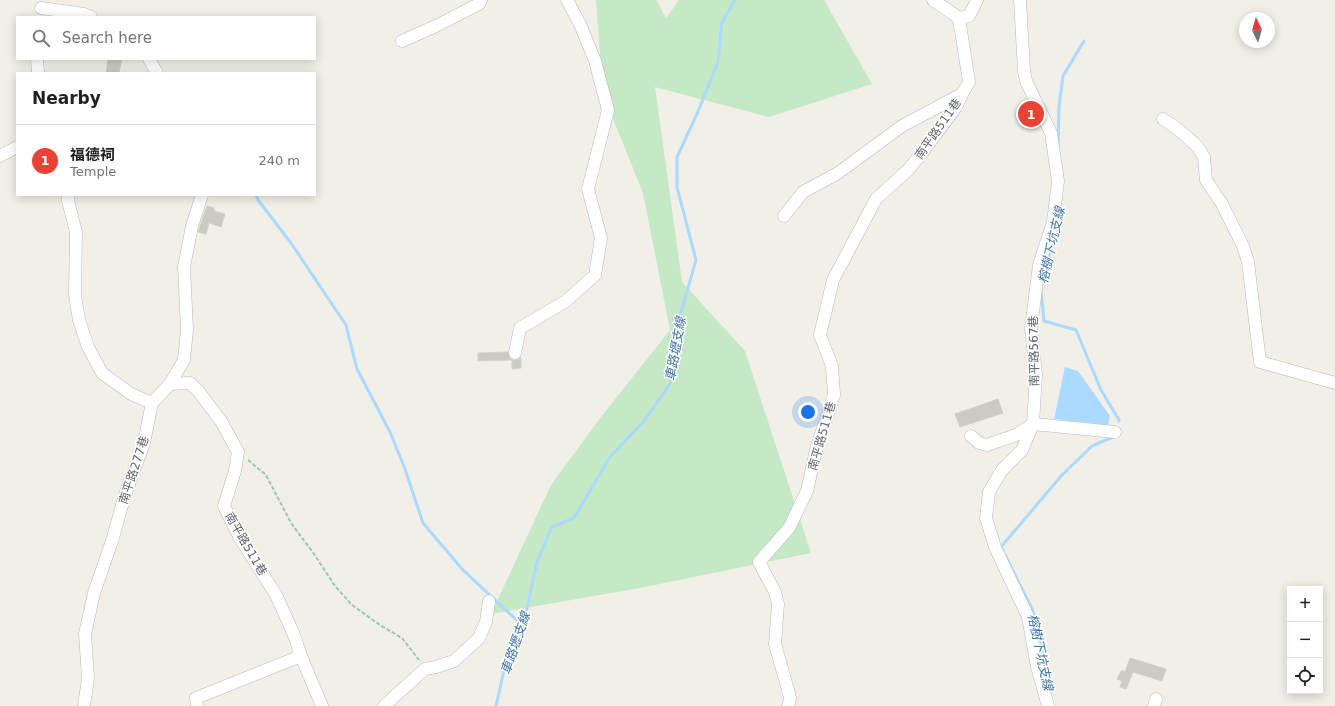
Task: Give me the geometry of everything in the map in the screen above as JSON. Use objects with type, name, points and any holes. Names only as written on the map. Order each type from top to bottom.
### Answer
[{"type":"lane","points":[[402,41],[473,8],[482,0]]},
{"type":"lane","points":[[515,353],[520,328],[566,301],[595,275],[601,238],[588,189],[608,110],[595,61],[580,24],[567,0]]},
{"type":"lane","points":[[933,0],[959,18],[969,16],[977,0]]},
{"type":"lane","name":"南平路567巷","points":[[1020,0],[1024,71],[1026,81],[1051,133],[1058,181],[1053,222],[1039,265],[1031,328],[1036,374],[1033,424],[1022,450],[1002,470],[989,492],[986,518],[995,547],[1028,617],[1037,667],[1048,706]]},
{"type":"lane","points":[[40,8],[84,14],[89,16]]},
{"type":"lane","points":[[784,216],[803,192],[838,173],[902,126],[962,94],[969,82],[959,18]]},
{"type":"lane","points":[[37,60],[38,72]]},
{"type":"lane","points":[[150,60],[156,72]]},
{"type":"lane","name":"南平路511巷","points":[[788,706],[790,697],[775,644],[778,604],[775,592],[759,562],[789,528],[807,491],[818,446],[834,395],[832,366],[820,336],[832,280],[876,199],[908,170],[956,107],[962,94]]},
{"type":"lane","points":[[1163,119],[1179,130],[1197,146],[1204,157],[1206,180],[1222,204],[1243,246],[1248,262],[1260,362],[1335,383]]},
{"type":"lane","points":[[0,156],[16,148]]},
{"type":"lane","points":[[68,196],[76,232],[75,295],[79,320],[88,347],[102,373],[131,394],[152,403],[170,384],[184,360],[187,330],[184,267],[192,226],[202,196]]},
{"type":"lane","points":[[170,384],[190,383],[199,392],[221,421],[238,452]]},
{"type":"lane","name":"南平路277巷","points":[[84,706],[88,678],[85,634],[94,593],[112,541],[125,495],[144,443],[152,403]]},
{"type":"lane","points":[[971,436],[979,443],[987,445],[1016,435],[1033,424],[1115,432]]},
{"type":"lane","name":"南平路511巷","points":[[238,452],[235,471],[224,506],[240,538],[276,595],[294,635],[300,656],[322,706]]},
{"type":"lane","points":[[384,706],[425,669],[454,661],[479,638],[486,622],[489,601]]},
{"type":"lane","points":[[197,706],[196,698],[300,656]]},
{"type":"path","points":[[238,452],[266,475],[291,523],[335,586],[352,604],[380,625],[402,638],[425,669]]},
{"type":"green space","points":[[596,0],[656,0],[666,18],[679,0],[824,0],[872,84],[769,117],[655,87],[682,282],[745,351],[811,553],[640,588],[491,614],[551,485],[601,417],[670,330],[643,193],[603,94]]},
{"type":"water","points":[[1065,367],[1078,371],[1110,416],[1108,425],[1054,419]]},
{"type":"building","points":[[108,60],[122,60],[119,72],[106,72]]},
{"type":"building","points":[[207,206],[214,208],[214,211],[225,214],[221,227],[209,223],[206,234],[198,232]]},
{"type":"building","points":[[508,352],[510,358],[513,360],[521,358],[521,368],[512,369],[512,360],[478,361],[478,353]]},
{"type":"building","points":[[998,399],[1003,413],[960,427],[955,414]]},
{"type":"building","points":[[1130,658],[1166,669],[1162,681],[1133,672],[1126,689],[1120,687],[1122,681],[1117,679],[1122,670],[1125,672]]},
{"type":"waterway","name":"車路壢支線","points":[[496,706],[505,666],[513,654],[523,626],[537,562],[552,527],[574,518],[610,457],[644,421],[672,381],[679,319],[696,260],[677,187],[677,157],[718,62],[722,22],[735,0]]},
{"type":"waterway","name":"榕樹下坑支線","points":[[1058,145],[1059,106],[1063,76],[1084,41]]},
{"type":"waterway","points":[[256,196],[291,243],[346,325],[357,369],[390,432],[405,469],[423,523],[463,570],[523,626]]},
{"type":"waterway","name":"榕樹下坑支線","points":[[1060,209],[1061,197]]},
{"type":"waterway","name":"榕樹下坑支線","points":[[1042,283],[1052,245]]},
{"type":"waterway","name":"榕樹下坑支線","points":[[1041,290],[1044,321],[1076,330],[1101,390],[1119,421]]},
{"type":"waterway","name":"榕樹下坑支線","points":[[1003,550],[1001,547],[1062,475],[1092,446],[1113,437]]},
{"type":"waterway","name":"榕樹下坑支線","points":[[1005,555],[1033,611],[1042,646],[1050,693]]},
{"type":"place","name":"福德祠","points":[[1031,114]]}]
